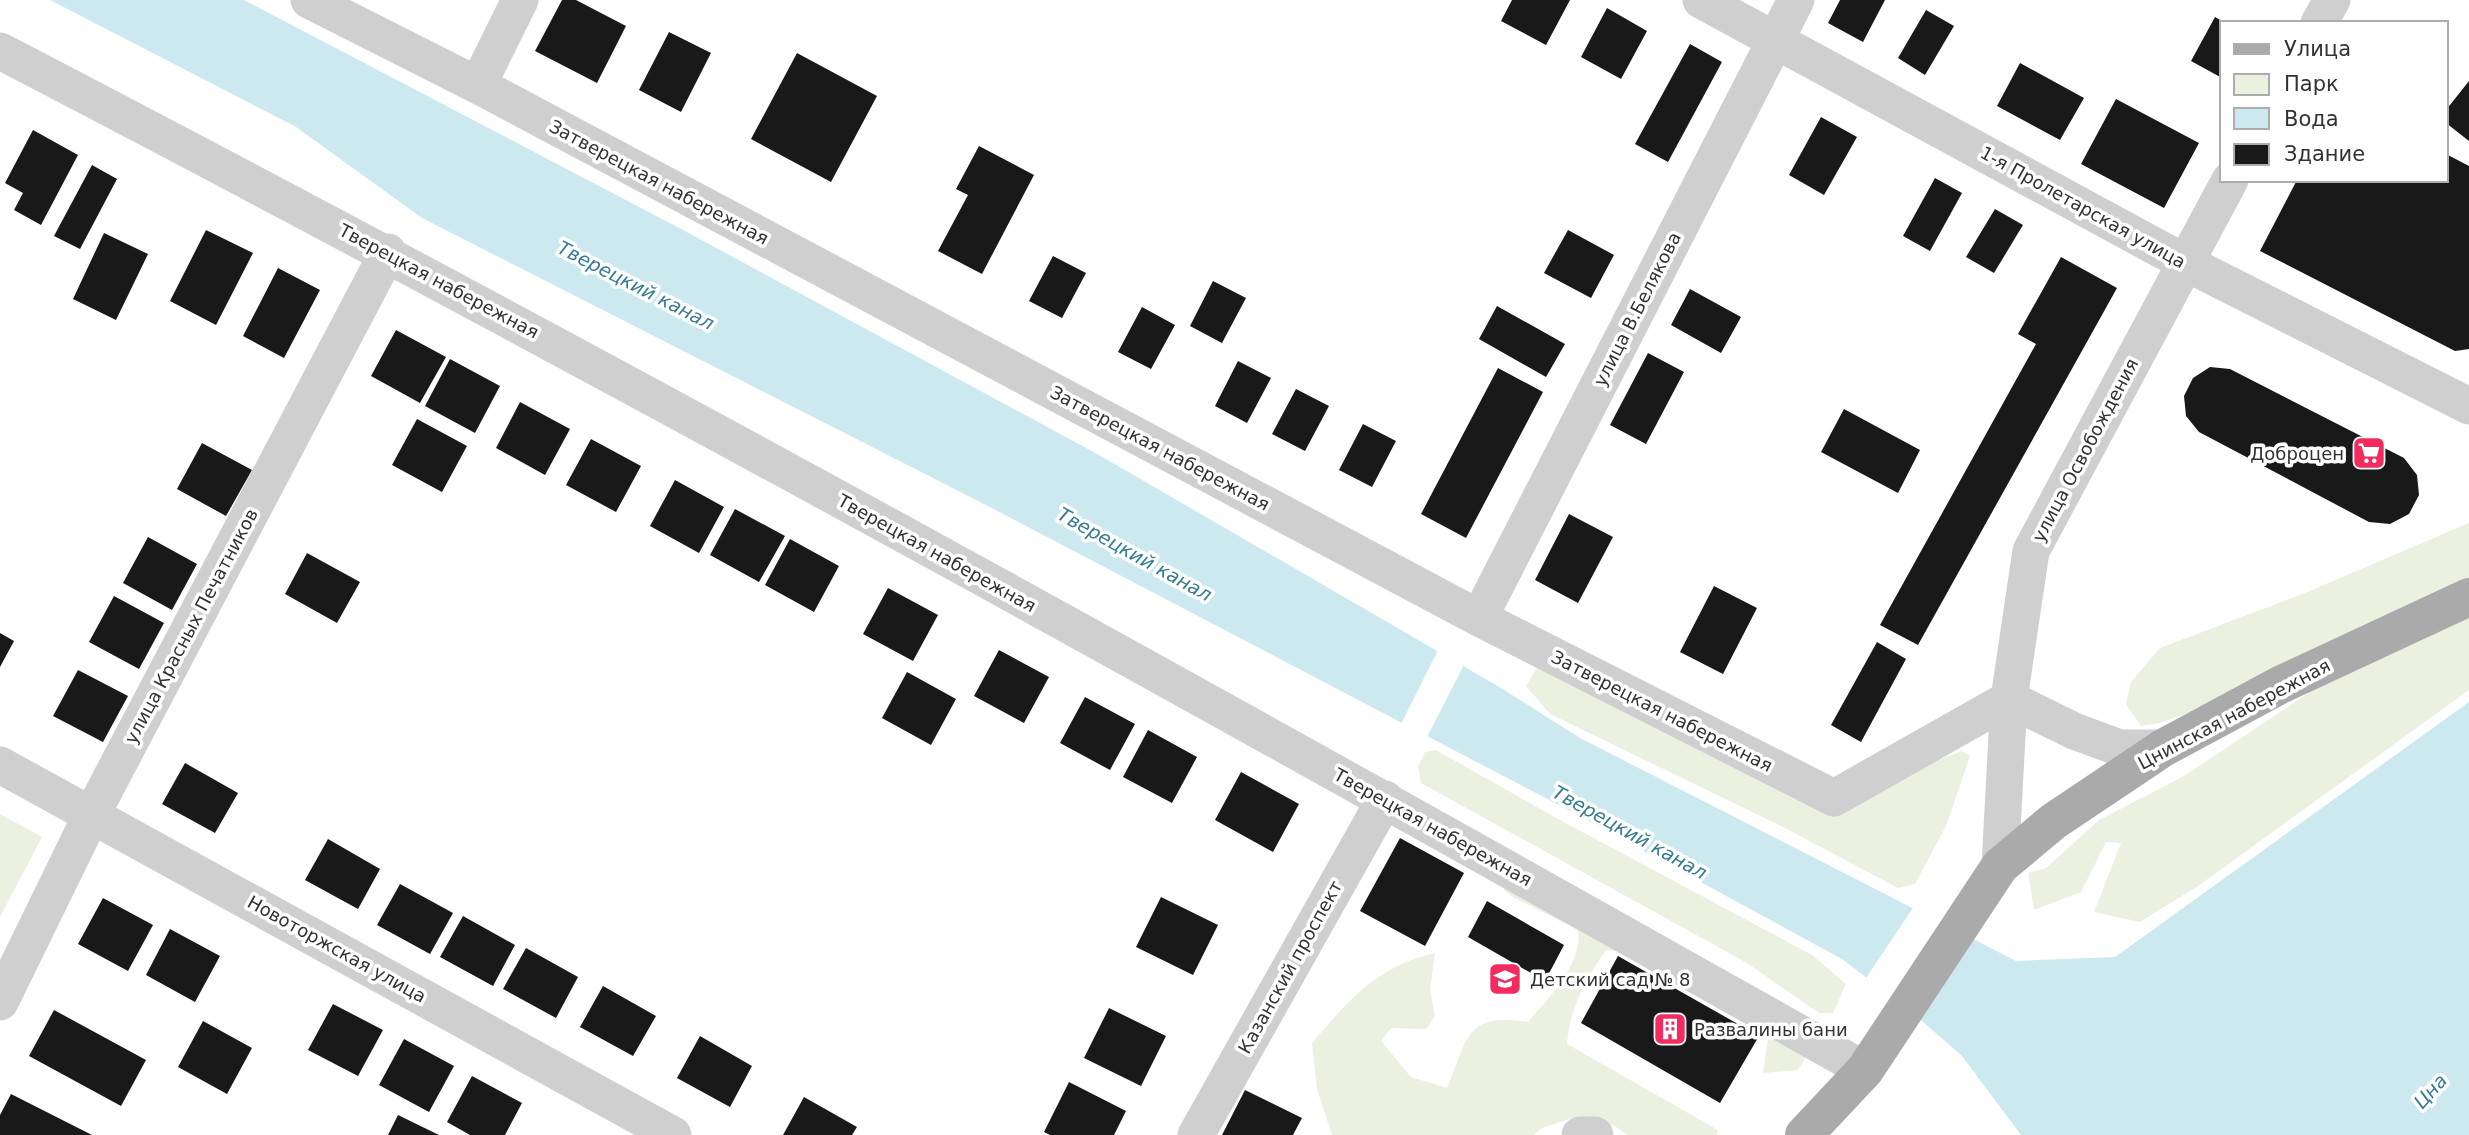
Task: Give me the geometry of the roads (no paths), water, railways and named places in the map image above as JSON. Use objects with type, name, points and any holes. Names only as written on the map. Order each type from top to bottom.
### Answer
[{"type":"main road","name":"Цнинская набережная","points":[[1804,1135],[1865,1070],[2000,866],[2054,821],[2163,748],[2280,685],[2469,597]]},
{"type":"street","name":"Затверецкая набережная","points":[[309,0],[478,85],[1479,618],[1834,798],[2009,699]]},
{"type":"street","points":[[478,85],[520,0]]},
{"type":"street","name":"1-я Пролетарская улица","points":[[1701,0],[2184,262],[2469,406]]},
{"type":"street","name":"улица В.Белякова","points":[[1479,618],[1796,0]]},
{"type":"street","points":[[2320,21],[2332,0]]},
{"type":"street","name":"Тверецкая набережная","points":[[0,51],[388,253],[1385,799],[1865,1070]]},
{"type":"street","name":"улица Освобождения","points":[[2000,866],[2009,699],[2031,551],[2229,182]]},
{"type":"street","name":"улица Красных Печатников","points":[[0,1002],[92,814],[388,253]]},
{"type":"street","points":[[2009,699],[2074,731],[2120,748],[2163,748]]},
{"type":"street","name":"Новоторжская улица","points":[[0,765],[673,1135]]},
{"type":"street","name":"Казанский проспект","points":[[1196,1135],[1385,799]]},
{"type":"street","points":[[1580,1135],[1595,1135]]},
{"type":"water","points":[[50,0],[244,0],[683,230],[1099,455],[1501,688],[1580,738],[2016,961],[2115,957],[2469,702],[2469,1135],[2021,1135],[1962,1056],[1914,1014],[1842,959],[1574,813],[984,504],[422,218],[296,127]]},
{"type":"place","name":"Доброцен","points":[[2369,453]]},
{"type":"place","name":"Детский сад № 8","points":[[1505,979]]},
{"type":"place","name":"Развалины бани","points":[[1670,1029]]},
{"type":"water label","name":"Тверецкий канал","points":[[636,285]]},
{"type":"water label","name":"Тверецкий канал","points":[[1135,554]]},
{"type":"water label","name":"Тверецкий канал","points":[[1630,832]]},
{"type":"water label","name":"Цна","points":[[2430,1091]]}]
